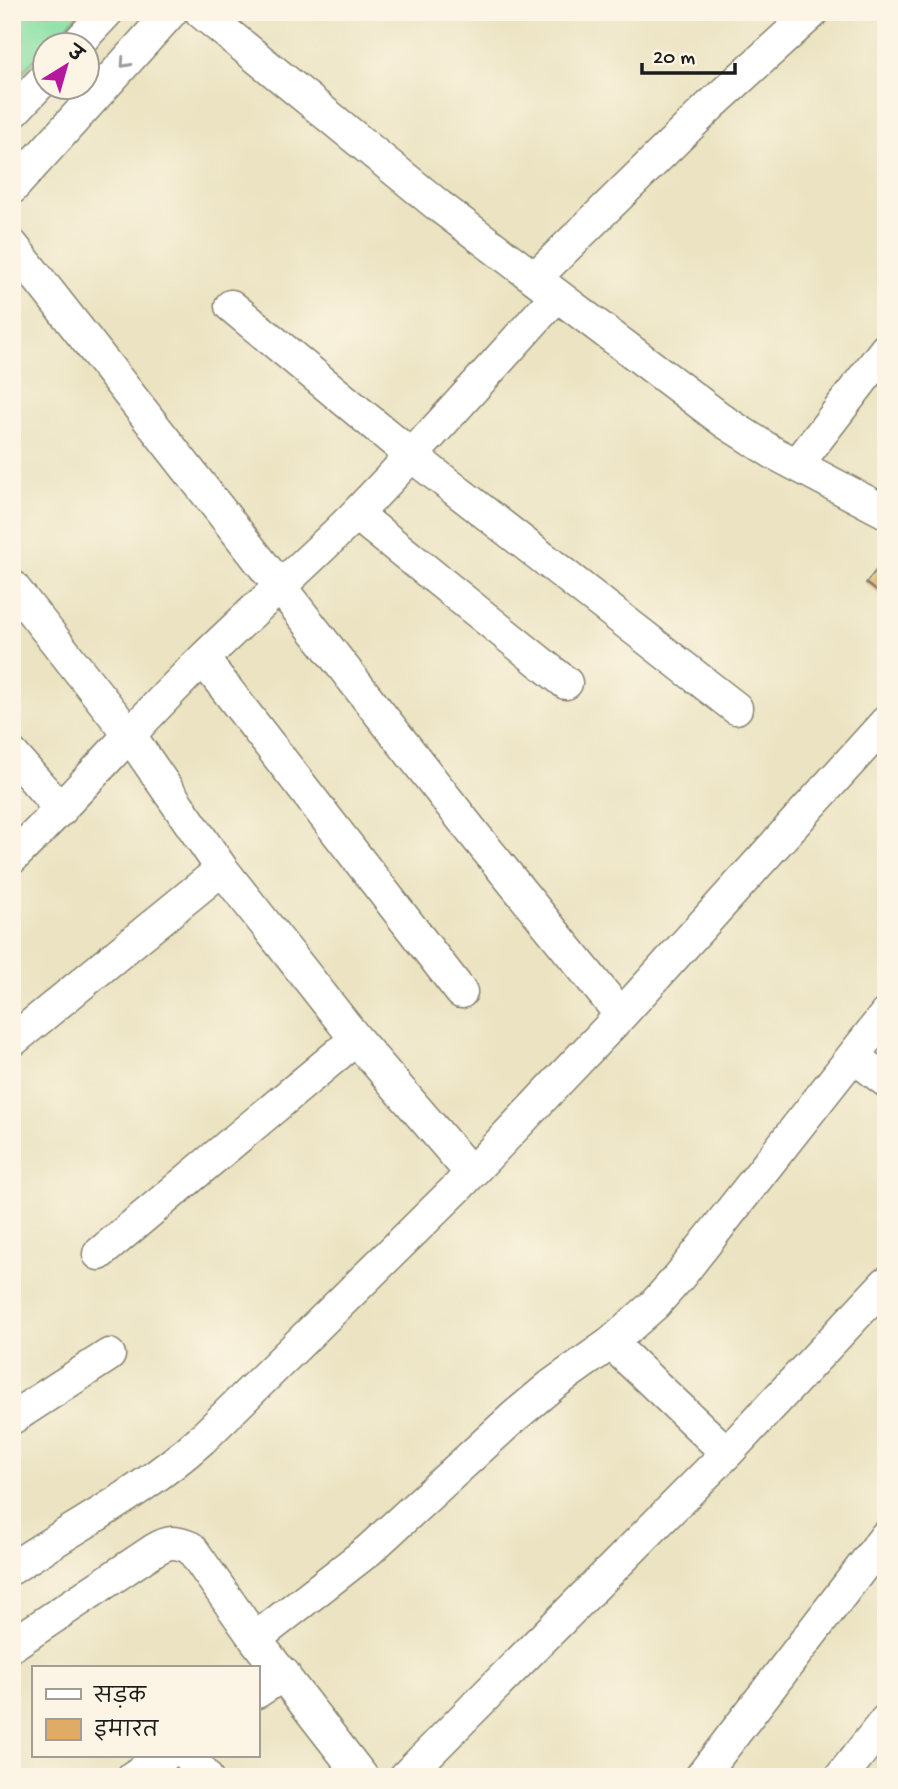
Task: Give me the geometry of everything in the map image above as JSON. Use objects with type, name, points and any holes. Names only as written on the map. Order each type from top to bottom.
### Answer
[{"type":"street","points":[[88,32],[107,12]]},
{"type":"street","points":[[12,188],[171,12]]},
{"type":"street","points":[[201,12],[439,206],[725,422],[797,465],[886,512]]},
{"type":"street","points":[[12,858],[61,810],[129,734],[203,659],[356,514],[412,456],[546,287],[710,106],[813,12]]},
{"type":"street","points":[[12,113],[32,92]]},
{"type":"street","points":[[12,245],[474,834],[621,1015]]},
{"type":"street","points":[[232,306],[412,456],[736,708]]},
{"type":"street","points":[[797,465],[886,349]]},
{"type":"street","points":[[356,514],[566,683]]},
{"type":"street","points":[[12,586],[129,734],[222,869],[356,1040],[471,1173]]},
{"type":"street","points":[[203,659],[461,992]]},
{"type":"street","points":[[12,1568],[133,1492],[182,1457],[405,1241],[471,1173],[621,1015],[886,722]]},
{"type":"street","points":[[12,754],[61,810]]},
{"type":"street","points":[[12,1041],[222,869]]},
{"type":"street","points":[[256,1639],[369,1550],[449,1474],[552,1385],[611,1343],[654,1305],[886,1014]]},
{"type":"street","points":[[99,1254],[356,1040]]},
{"type":"street","points":[[853,1056],[886,1081]]},
{"type":"street","points":[[405,1777],[727,1452],[886,1283]]},
{"type":"street","points":[[611,1343],[727,1452]]},
{"type":"street","points":[[12,1418],[109,1355]]},
{"type":"street","points":[[701,1777],[886,1536]]},
{"type":"street","points":[[12,1645],[154,1550],[176,1541],[191,1548],[256,1639],[362,1777]]},
{"type":"street","points":[[259,1691],[284,1674]]},
{"type":"street","points":[[841,1777],[886,1720]]},
{"type":"street","points":[[133,1777],[161,1758]]},
{"type":"street","points":[[191,1758],[206,1777]]},
{"type":"green space","points":[[12,12],[81,12],[62,32],[32,32],[32,63],[12,84]]},
{"type":"building","points":[[886,558],[886,599],[866,583]]}]
